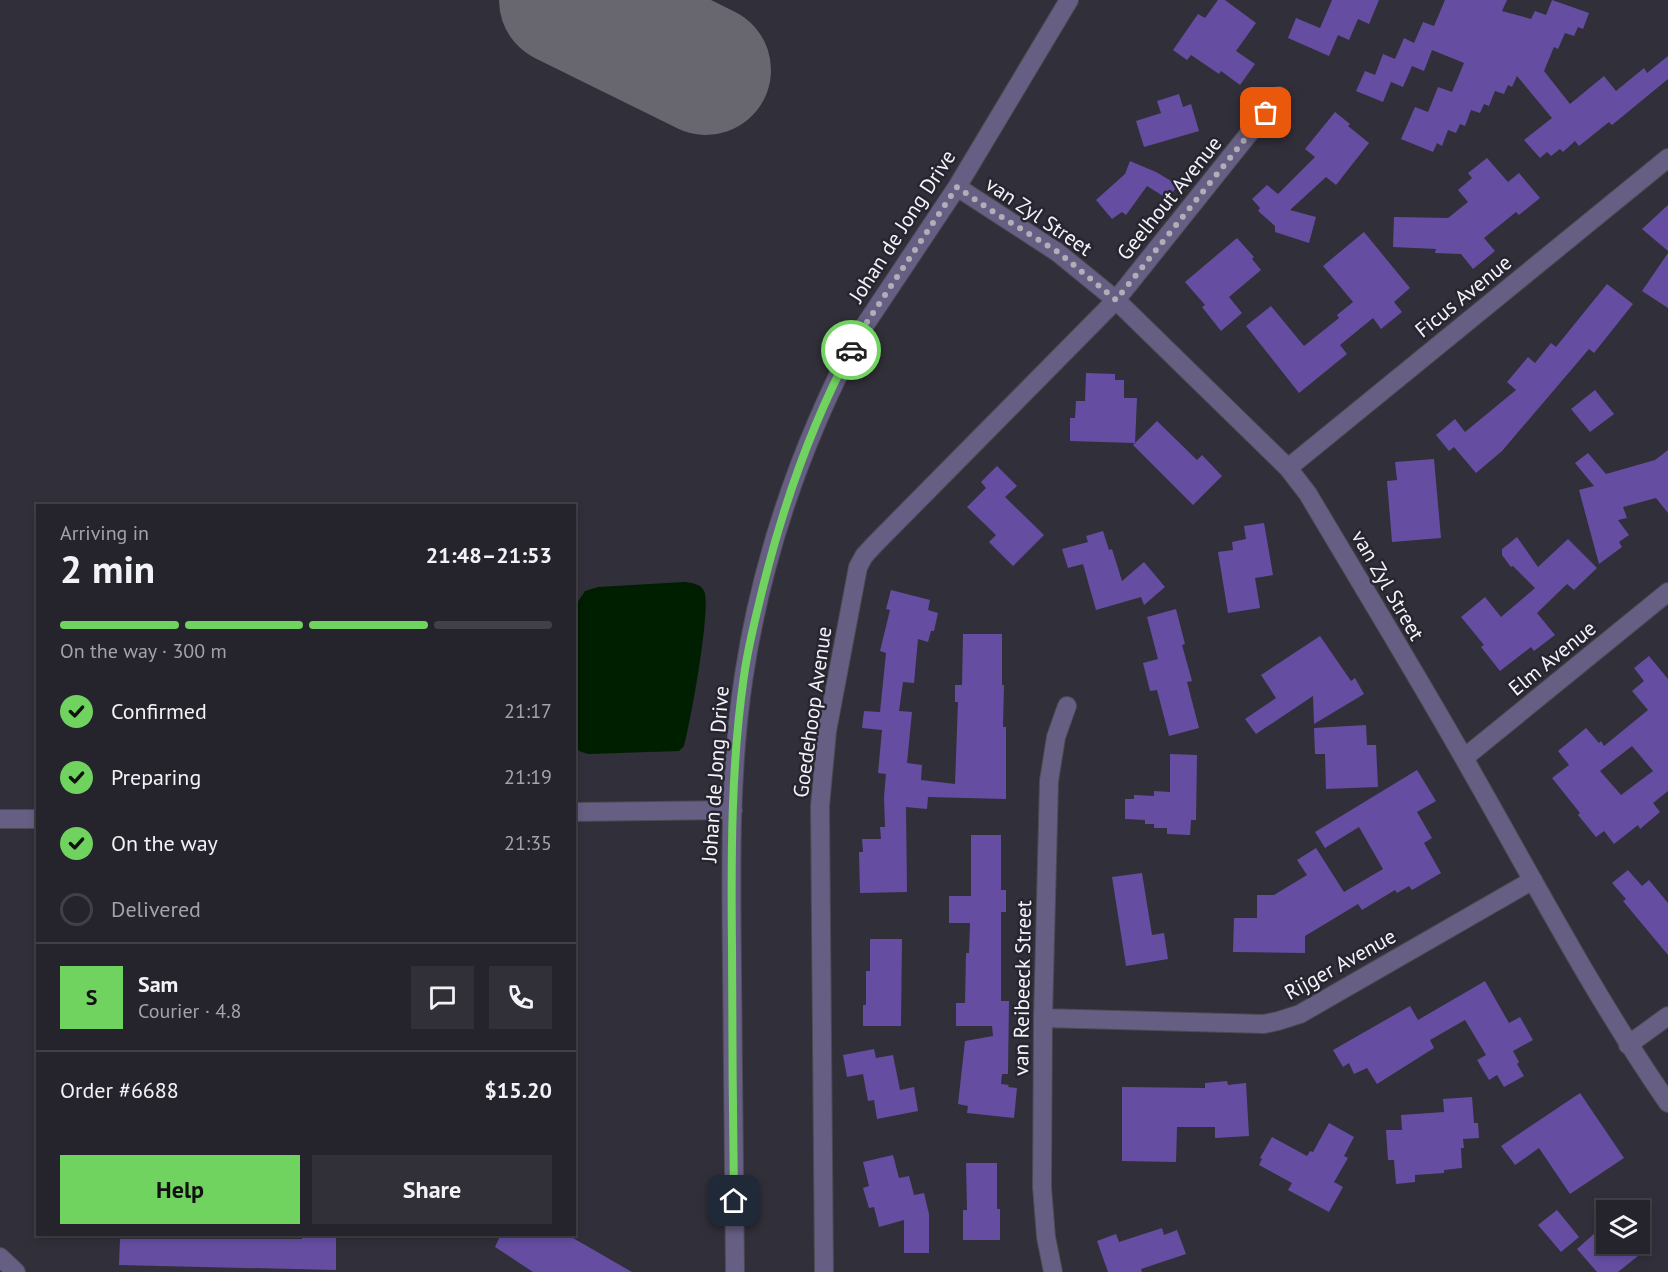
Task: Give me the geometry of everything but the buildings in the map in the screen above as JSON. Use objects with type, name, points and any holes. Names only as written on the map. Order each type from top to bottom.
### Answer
[{"type":"street","name":"Johan de Jong Drive","points":[[735,1272],[731,892],[733,810],[744,674],[768,568],[796,476],[828,396],[859,334],[957,187],[1069,0]]},
{"type":"street","name":"Geelhout Avenue","points":[[1116,300],[1279,96]]},
{"type":"street","name":"Ficus Avenue","points":[[1288,468],[1668,158]]},
{"type":"street","name":"van Zyl Street","points":[[957,187],[1058,252],[1116,300],[1288,468],[1308,494],[1464,758],[1592,986],[1628,1045],[1668,1103]]},
{"type":"street","name":"Goedehoop Avenue","points":[[824,1272],[820,806],[827,731],[858,567],[874,545],[1116,300]]},
{"type":"street","name":"Elm Avenue","points":[[1464,758],[1668,592]]},
{"type":"street","name":"van Reibeeck Street","points":[[1053,1272],[1046,1237],[1042,1187],[1043,1018],[1049,781],[1056,737],[1067,706]]},
{"type":"street","points":[[576,812],[733,810]]},
{"type":"street","points":[[0,819],[36,819]]},
{"type":"street","name":"Rijger Avenue","points":[[1043,1018],[1264,1024],[1278,1021],[1300,1014],[1533,880]]},
{"type":"street","points":[[1628,1045],[1668,1016]]},
{"type":"street","points":[[0,1257],[16,1272]]},
{"type":"shaded area","points":[[684,582],[696,584],[704,591],[705,619],[699,666],[684,746],[679,751],[588,754],[579,751],[576,746],[577,603],[585,591],[598,587]]},
{"type":"runway","points":[[564,0],[706,70]]},
{"type":"way so far","points":[[851,350],[859,334],[957,187],[1058,252],[1116,300],[1266,113]]},
{"type":"route","points":[[734,1201],[731,892],[733,810],[744,674],[759,605],[787,502],[816,425],[838,373],[851,350]]}]
